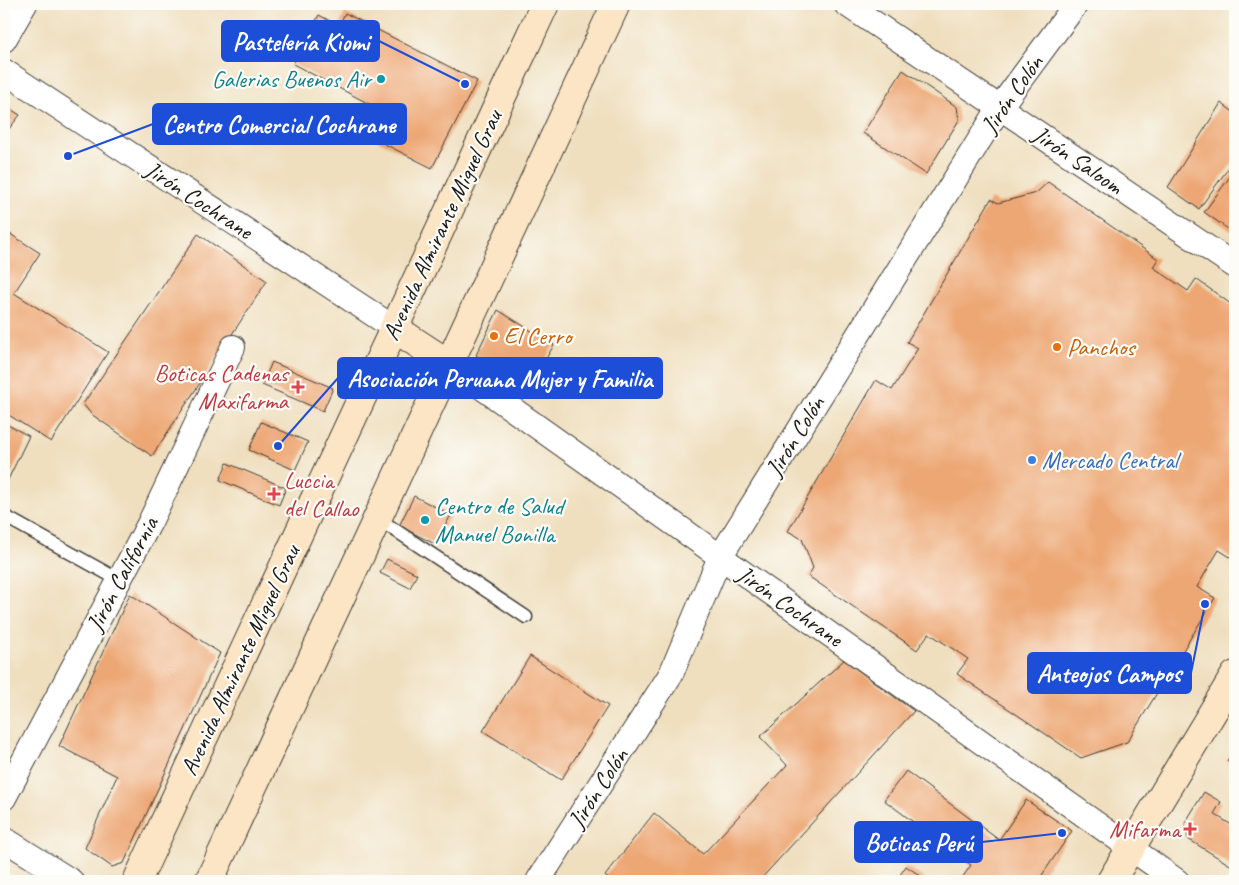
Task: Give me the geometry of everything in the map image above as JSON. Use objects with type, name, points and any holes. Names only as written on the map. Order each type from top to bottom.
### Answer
[{"type":"main road","name":"Avenida Almirante Miguel Grau","points":[[137,881],[545,4]]},
{"type":"main road","points":[[210,881],[616,4]]},
{"type":"main road","points":[[394,328],[449,364]]},
{"type":"main road","points":[[1111,881],[1235,675]]},
{"type":"street","points":[[4,40],[25,4]]},
{"type":"street","name":"Jirón Saloom","points":[[846,4],[1235,266]]},
{"type":"street","name":"Jirón Colón","points":[[538,881],[671,674],[720,557],[1000,107],[1076,4]]},
{"type":"street","name":"Jirón Cochrane","points":[[4,71],[394,328]]},
{"type":"street","name":"Jirón California","points":[[4,798],[150,522],[233,347]]},
{"type":"street","name":"Jirón Cochrane","points":[[449,364],[1177,881]]},
{"type":"street","points":[[4,839],[71,881]]},
{"type":"lane","points":[[4,516],[119,580]]},
{"type":"lane","points":[[377,518],[526,617]]},
{"type":"building","name":"Galerias Buenos Air","points":[[345,13],[477,81],[432,168],[363,133],[377,108],[293,64],[319,15],[339,26]]},
{"type":"building","points":[[903,70],[957,107],[959,120],[926,174],[863,133]]},
{"type":"building","points":[[1221,103],[1235,113],[1235,159],[1199,209],[1168,187]]},
{"type":"building","points":[[4,105],[20,115],[4,135]]},
{"type":"building","points":[[1235,170],[1235,234],[1204,212]]},
{"type":"building","name":"Mercado Central","points":[[1048,182],[1158,259],[1153,267],[1188,291],[1196,279],[1235,307],[1235,560],[1219,550],[1197,587],[1215,598],[1127,742],[1081,758],[957,674],[968,659],[929,633],[917,650],[808,576],[813,568],[802,539],[788,531],[876,380],[892,390],[918,348],[907,342],[991,199],[998,203],[1036,193]]},
{"type":"building","points":[[4,230],[40,253],[14,293],[108,352],[51,442],[4,412]]},
{"type":"building","points":[[198,234],[267,281],[152,456],[91,414],[83,404]]},
{"type":"building","points":[[498,310],[554,345],[528,389],[476,355]]},
{"type":"building","name":"Boticas Cadenas Maxifarma","points":[[272,362],[333,388],[323,411],[262,385]]},
{"type":"building","points":[[261,422],[308,442],[295,470],[249,450]]},
{"type":"building","points":[[4,423],[29,436],[5,486],[4,485]]},
{"type":"building","points":[[227,463],[286,488],[279,505],[220,480]]},
{"type":"building","name":"Centro de Salud Manuel Bonilla","points":[[414,496],[451,515],[435,544],[399,526]]},
{"type":"building","points":[[387,559],[417,574],[410,588],[380,573]]},
{"type":"building","points":[[130,594],[220,653],[124,863],[112,867],[85,848],[117,776],[59,746]]},
{"type":"building","points":[[530,656],[608,706],[561,780],[483,731]]},
{"type":"building","points":[[844,660],[914,711],[759,881],[611,881],[605,876],[654,813],[703,854],[787,765],[760,737]]},
{"type":"building","points":[[1235,748],[1235,766],[1227,761]]},
{"type":"building","points":[[906,771],[999,840],[1026,800],[1072,831],[1038,881],[960,881],[971,865],[884,800]]},
{"type":"building","points":[[1204,792],[1221,802],[1214,814],[1235,827],[1235,868],[1188,839],[1185,823]]},
{"type":"building","points":[[906,866],[928,881],[903,881],[898,878]]},
{"type":"place","name":"Galerias Buenos Air","points":[[381,79]]},
{"type":"place","name":"Pastelería Kiomi","points":[[465,84]]},
{"type":"place","name":"Centro Comercial Cochrane","points":[[68,156]]},
{"type":"place","name":"El Cerro","points":[[494,336]]},
{"type":"place","name":"Panchos","points":[[1057,347]]},
{"type":"place","name":"Boticas Cadenas Maxifarma","points":[[298,387]]},
{"type":"place","name":"Asociación Peruana Mujer y Familia","points":[[278,446]]},
{"type":"place","name":"Mercado Central","points":[[1032,460]]},
{"type":"place","name":"Luccia del Callao","points":[[274,494]]},
{"type":"place","name":"Centro de Salud Manuel Bonilla","points":[[425,520]]},
{"type":"place","name":"Anteojos Campos","points":[[1205,604]]},
{"type":"place","name":"Mifarma","points":[[1190,829]]},
{"type":"place","name":"Boticas Perú","points":[[1062,833]]}]
